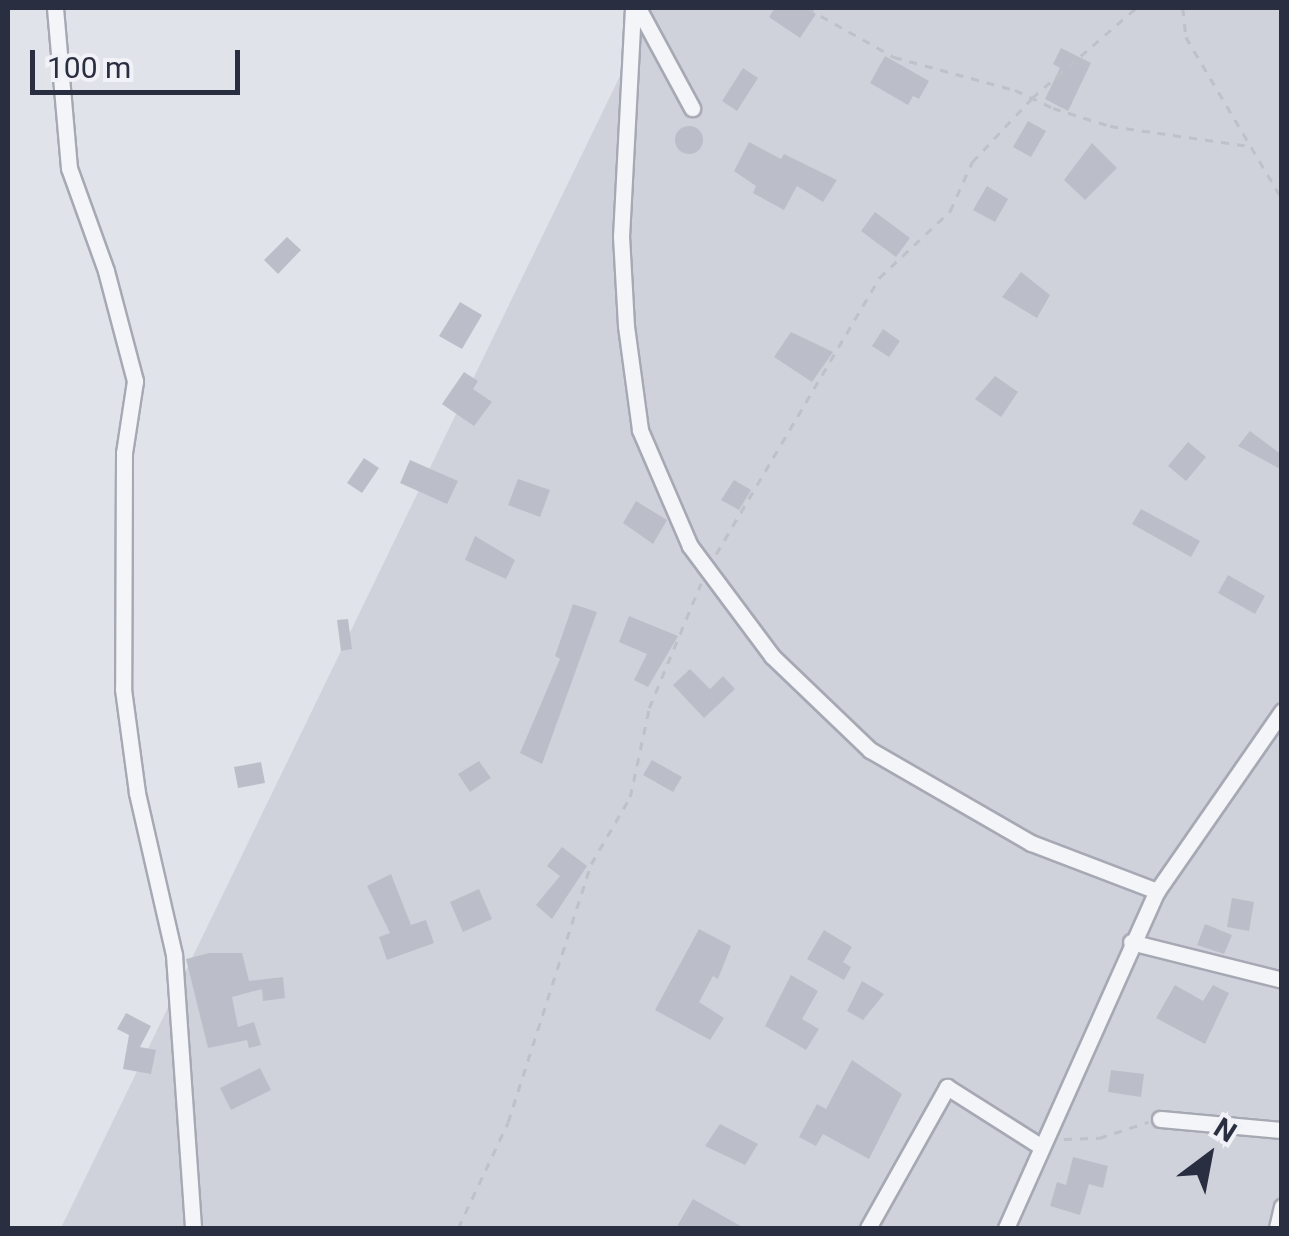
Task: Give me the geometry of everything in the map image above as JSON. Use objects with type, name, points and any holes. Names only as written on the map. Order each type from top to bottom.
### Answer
[{"type":"street","points":[[54,8],[69,168],[106,271],[135,382],[124,453],[123,689],[137,793],[174,955],[193,1228]]},
{"type":"street","points":[[635,8],[692,108]]},
{"type":"street","points":[[635,8],[621,236],[635,411],[682,530],[707,570],[799,686],[896,770],[1031,844],[1157,891]]},
{"type":"street","points":[[1006,1228],[1157,891],[1282,711]]},
{"type":"street","points":[[1131,942],[1282,980]]},
{"type":"street","points":[[868,1228],[947,1087],[1041,1143]]},
{"type":"street","points":[[1160,1120],[1282,1130]]},
{"type":"street","points":[[1277,1228],[1282,1208]]},
{"type":"path","points":[[808,8],[894,58],[1032,98],[1110,126],[1248,146]]},
{"type":"path","points":[[458,1228],[508,1122],[592,864],[630,797],[649,708],[707,570],[879,278],[950,212],[972,162],[1032,98],[1136,8]]},
{"type":"path","points":[[1183,8],[1186,37],[1282,200]]},
{"type":"path","points":[[1041,1143],[1099,1138],[1160,1120]]},
{"type":"shaded area","points":[[653,8],[1281,8],[1281,1228],[61,1228]]},
{"type":"building","points":[[775,8],[806,8],[816,14],[800,38],[769,17]]},
{"type":"building","points":[[1061,48],[1091,63],[1068,111],[1045,99],[1060,68],[1053,64]]},
{"type":"building","points":[[885,56],[929,81],[919,99],[913,96],[908,105],[870,83]]},
{"type":"building","points":[[743,68],[758,78],[737,111],[722,101]]},
{"type":"building","points":[[1028,121],[1046,131],[1031,157],[1013,147]]},
{"type":"building","points":[[689,126],[699,130],[703,140],[699,150],[689,154],[679,150],[675,140],[679,130]]},
{"type":"building","points":[[749,142],[837,180],[823,202],[797,186],[784,210],[753,193],[756,186],[734,171]]},
{"type":"building","points":[[1092,143],[1117,168],[1085,200],[1064,180]]},
{"type":"building","points":[[987,186],[1008,199],[995,222],[973,210]]},
{"type":"building","points":[[875,212],[910,238],[896,257],[861,231]]},
{"type":"building","points":[[287,237],[301,250],[278,274],[264,260]]},
{"type":"building","points":[[1021,272],[1050,295],[1037,318],[1002,297]]},
{"type":"building","points":[[460,302],[482,315],[462,349],[439,336]]},
{"type":"building","points":[[883,329],[900,341],[889,357],[872,346]]},
{"type":"building","points":[[791,332],[833,352],[812,382],[774,357]]},
{"type":"building","points":[[464,372],[478,381],[473,389],[492,402],[474,426],[442,404]]},
{"type":"building","points":[[995,376],[1018,392],[1001,417],[975,399]]},
{"type":"building","points":[[1250,431],[1282,455],[1282,470],[1238,446]]},
{"type":"building","points":[[1188,442],[1206,457],[1186,481],[1168,466]]},
{"type":"building","points":[[364,458],[379,468],[362,493],[347,483]]},
{"type":"building","points":[[410,460],[458,481],[447,504],[400,483]]},
{"type":"building","points":[[518,479],[550,490],[540,517],[508,505]]},
{"type":"building","points":[[734,480],[751,490],[739,510],[721,500]]},
{"type":"building","points":[[636,501],[667,520],[653,544],[623,523]]},
{"type":"building","points":[[1141,509],[1200,541],[1191,557],[1132,524]]},
{"type":"building","points":[[475,536],[515,560],[506,579],[465,560]]},
{"type":"building","points":[[1228,575],[1265,596],[1255,614],[1218,593]]},
{"type":"building","points":[[573,604],[597,612],[542,764],[520,753],[560,659],[555,656]]},
{"type":"building","points":[[629,616],[678,636],[648,687],[634,680],[647,654],[619,642]]},
{"type":"building","points":[[348,619],[352,649],[341,651],[337,620]]},
{"type":"building","points":[[690,669],[710,689],[723,676],[735,689],[704,718],[673,685]]},
{"type":"building","points":[[652,760],[682,777],[673,792],[643,775]]},
{"type":"building","points":[[479,761],[491,778],[470,792],[458,774]]},
{"type":"building","points":[[261,762],[265,783],[238,788],[234,767]]},
{"type":"building","points":[[562,847],[587,866],[552,919],[536,905],[560,876],[547,866]]},
{"type":"building","points":[[391,874],[411,925],[426,920],[434,943],[387,960],[379,937],[390,933],[367,886]]},
{"type":"building","points":[[479,889],[492,919],[463,932],[450,902]]},
{"type":"building","points":[[1232,898],[1254,902],[1249,931],[1227,927]]},
{"type":"building","points":[[1205,924],[1232,935],[1224,954],[1197,945]]},
{"type":"building","points":[[699,929],[731,946],[718,979],[713,976],[699,1002],[724,1018],[710,1040],[655,1010]]},
{"type":"building","points":[[824,930],[852,947],[843,962],[851,967],[844,980],[807,959]]},
{"type":"building","points":[[209,953],[242,953],[249,981],[283,977],[285,998],[263,1001],[262,989],[232,997],[238,1027],[254,1022],[261,1045],[249,1048],[247,1040],[208,1048],[186,959]]},
{"type":"building","points":[[791,975],[818,991],[802,1019],[819,1029],[806,1050],[765,1026]]},
{"type":"building","points":[[862,981],[884,994],[863,1020],[847,1011]]},
{"type":"building","points":[[1175,985],[1203,1001],[1213,985],[1229,993],[1205,1044],[1156,1018]]},
{"type":"building","points":[[126,1013],[151,1026],[140,1047],[156,1050],[151,1074],[123,1069],[129,1035],[117,1029]]},
{"type":"building","points":[[852,1060],[902,1094],[869,1159],[823,1134],[816,1146],[799,1137],[817,1104],[826,1109]]},
{"type":"building","points":[[260,1068],[271,1090],[231,1110],[220,1088]]},
{"type":"building","points":[[1111,1070],[1144,1074],[1141,1097],[1108,1092]]},
{"type":"building","points":[[720,1124],[758,1144],[745,1165],[705,1146]]},
{"type":"building","points":[[1073,1157],[1108,1166],[1103,1188],[1089,1184],[1080,1215],[1050,1206],[1057,1182],[1066,1185]]},
{"type":"building","points":[[693,1199],[744,1228],[676,1228]]}]
